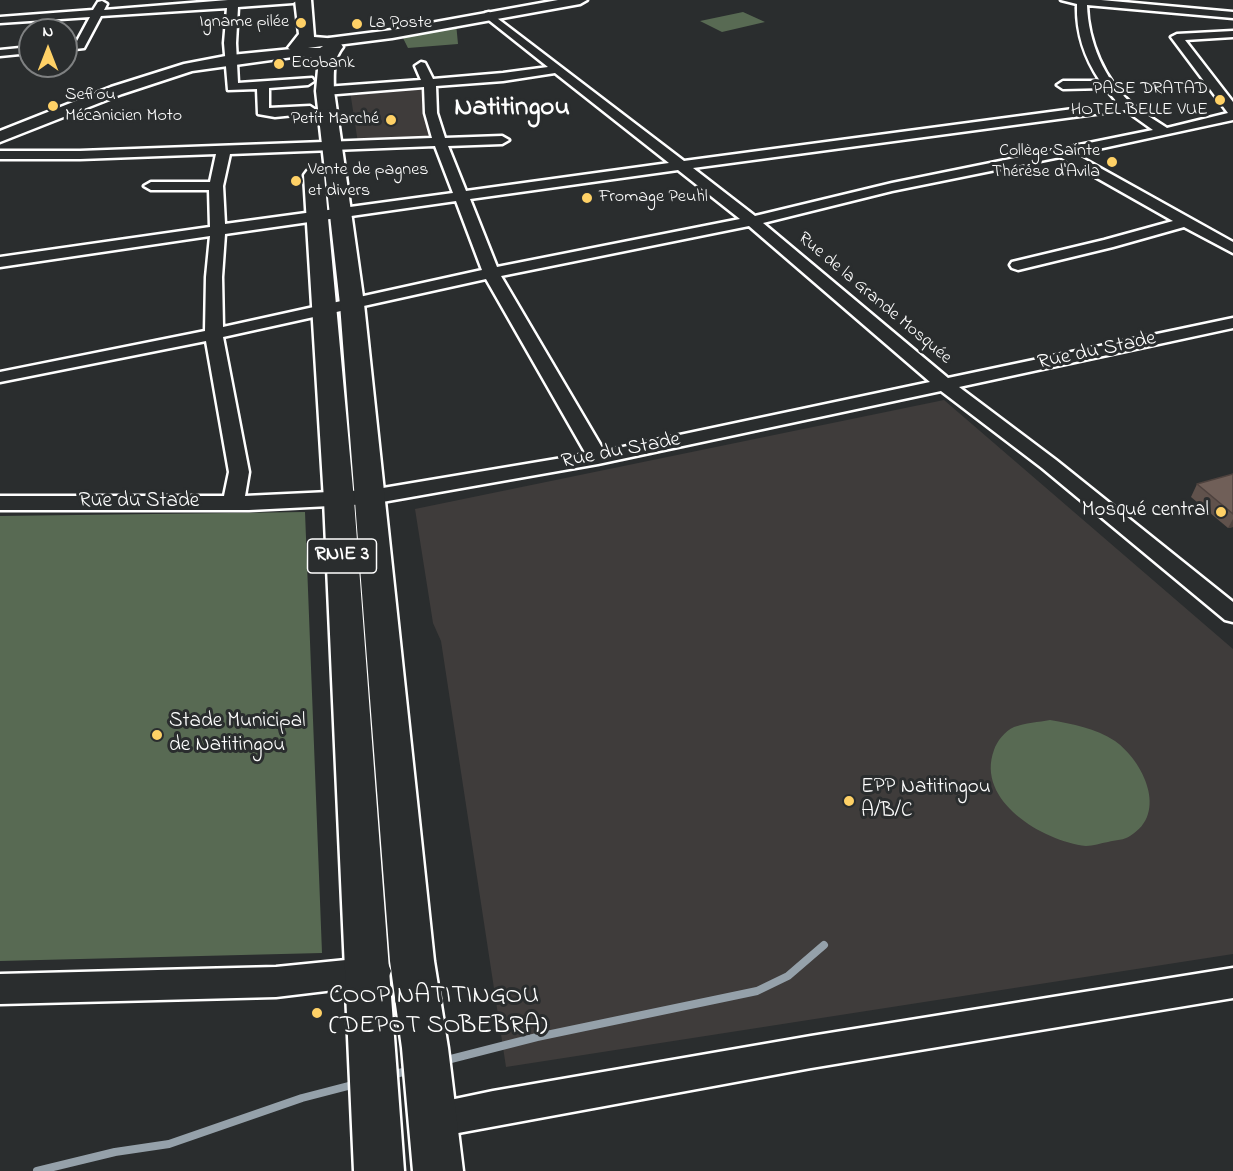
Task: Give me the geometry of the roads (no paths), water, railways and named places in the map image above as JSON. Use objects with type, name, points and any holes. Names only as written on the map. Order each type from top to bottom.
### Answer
[{"type":"highway","name":"RNIE 3","points":[[303,0],[307,34],[316,60]]},
{"type":"highway","name":"RNIE 3","points":[[317,0],[321,27],[316,60],[328,215],[338,307],[371,497],[412,961],[438,1171]]},
{"type":"highway","name":"RNIE 3","points":[[338,307],[339,500],[379,1171]]},
{"type":"street","points":[[78,46],[99,13],[103,0]]},
{"type":"street","points":[[0,20],[233,2],[293,0]]},
{"type":"street","points":[[233,2],[230,34],[232,87],[263,85],[359,39],[580,0]]},
{"type":"street","points":[[1066,0],[1233,15]]},
{"type":"street","points":[[1082,3],[1083,31],[1087,45],[1107,84],[1127,106],[1162,131]]},
{"type":"street","name":"Rue de la Grande Mosquée","points":[[489,15],[752,221],[945,385],[1049,464],[1233,614]]},
{"type":"street","points":[[0,377],[214,334],[491,273],[752,221],[1061,152],[1214,122],[1233,113],[1177,38],[1233,34]]},
{"type":"street","points":[[0,53],[18,51]]},
{"type":"street","points":[[0,135],[23,129],[70,107],[141,81],[188,67],[256,56],[316,60],[428,83],[557,69]]},
{"type":"street","points":[[263,85],[263,111],[266,113],[316,60]]},
{"type":"street","points":[[421,66],[432,93],[431,113],[440,142],[491,273],[598,458]]},
{"type":"street","points":[[1063,85],[1107,84]]},
{"type":"street","points":[[0,262],[683,166],[835,142],[1028,121],[1127,106]]},
{"type":"street","points":[[0,146],[23,129]]},
{"type":"street","points":[[0,154],[80,154],[502,140]]},
{"type":"street","points":[[224,149],[216,186],[218,230],[214,277],[214,334],[239,472],[233,503]]},
{"type":"street","points":[[1061,152],[1233,248]]},
{"type":"street","points":[[151,186],[216,186]]},
{"type":"street","points":[[1018,265],[1108,244],[1185,222]]},
{"type":"street","name":"Rue du Stade","points":[[0,502],[233,503],[371,497],[598,458],[1233,323]]},
{"type":"street","points":[[0,396],[25,372]]},
{"type":"street","points":[[0,990],[276,982],[366,973],[412,961]]},
{"type":"street","points":[[428,1085],[493,1108],[799,1054],[1233,983]]},
{"type":"waterway","points":[[443,1061],[537,1037],[757,991],[788,976],[824,945]]},
{"type":"waterway","points":[[391,1075],[411,1070]]},
{"type":"waterway","points":[[37,1171],[115,1152],[169,1144],[302,1098],[356,1084]]},
{"type":"place","name":"Igname pilée","points":[[301,23]]},
{"type":"place","name":"La Poste","points":[[357,24]]},
{"type":"place","name":"Ecobank","points":[[279,64]]},
{"type":"place","name":"PASE DRATAD HOTEL BELLE VUE","points":[[1220,100]]},
{"type":"place","name":"Sefiou Mécanicien Moto","points":[[53,106]]},
{"type":"place","name":"Petit Marché","points":[[391,120]]},
{"type":"place","name":"Collège Sainte Thérèse d'Avila","points":[[1112,162]]},
{"type":"place","name":"Vente de pagnes et divers","points":[[296,181]]},
{"type":"place","name":"Fromage Peuhl","points":[[587,198]]},
{"type":"place","name":"Mosqué central","points":[[1221,512]]},
{"type":"place","name":"Stade Municipal de Natitingou","points":[[157,735]]},
{"type":"place","name":"EPP Natitingou A/B/C","points":[[849,801]]},
{"type":"place","name":"COOP NATITINGOU (DEPOT SOBEBRA)","points":[[317,1013]]},
{"type":"district","name":"Natitingou","points":[[512,110]]}]
